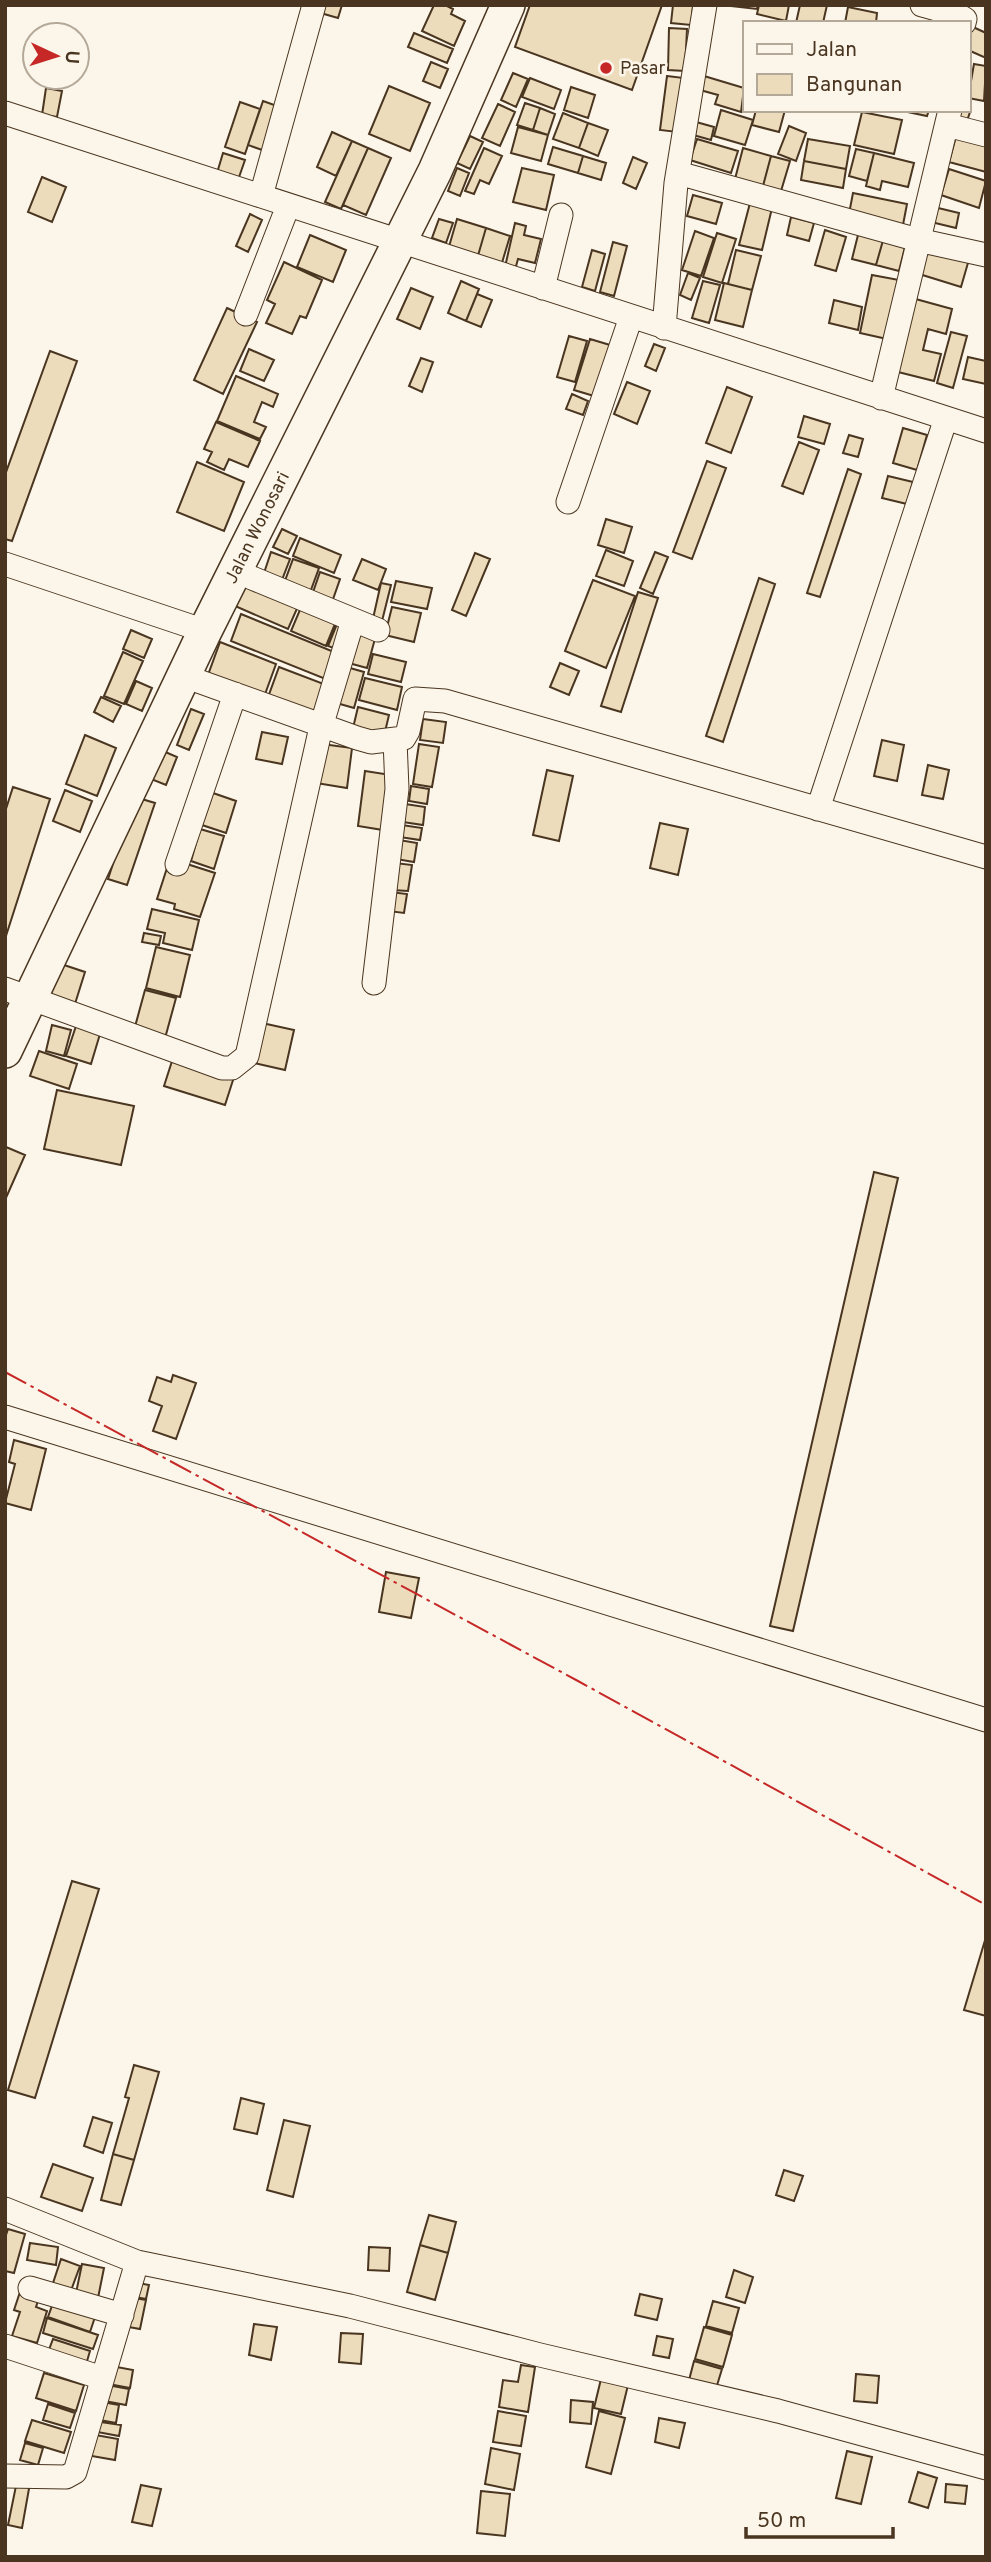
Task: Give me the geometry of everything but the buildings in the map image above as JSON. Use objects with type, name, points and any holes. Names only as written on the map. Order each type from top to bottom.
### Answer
[{"type":"highway","name":"Jalan Wonosari","points":[[5,1051],[18,993],[184,676],[235,569],[401,243],[508,5]]},
{"type":"street","points":[[261,196],[314,5]]},
{"type":"street","points":[[664,328],[678,173],[705,5]]},
{"type":"street","points":[[922,5],[958,15],[972,22]]},
{"type":"street","points":[[5,113],[986,431]]},
{"type":"street","points":[[881,398],[948,118],[986,135]]},
{"type":"street","points":[[678,173],[918,240],[986,255]]},
{"type":"street","points":[[246,314],[289,206]]},
{"type":"street","points":[[543,288],[561,215]]},
{"type":"street","points":[[568,502],[631,317]]},
{"type":"street","points":[[818,809],[946,418]]},
{"type":"street","points":[[5,564],[205,631]]},
{"type":"street","points":[[235,569],[252,579],[378,630]]},
{"type":"street","points":[[18,993],[222,1068],[232,1068],[247,1056],[321,727],[354,620]]},
{"type":"street","points":[[184,676],[321,727],[372,742],[404,738],[415,699],[445,701],[986,857]]},
{"type":"street","points":[[177,864],[235,694]]},
{"type":"street","points":[[374,983],[397,789],[395,740]]},
{"type":"street","points":[[5,1417],[986,1720]]},
{"type":"street","points":[[5,2209],[136,2262],[350,2306],[778,2411],[986,2468]]},
{"type":"street","points":[[5,2476],[66,2477],[75,2472],[136,2262]]},
{"type":"street","points":[[30,2288],[122,2315]]},
{"type":"street","points":[[5,2346],[102,2378]]},
{"type":"power","points":[[5,1372],[986,1905]]},
{"type":"place","name":"Pasar","points":[[606,68]]}]
